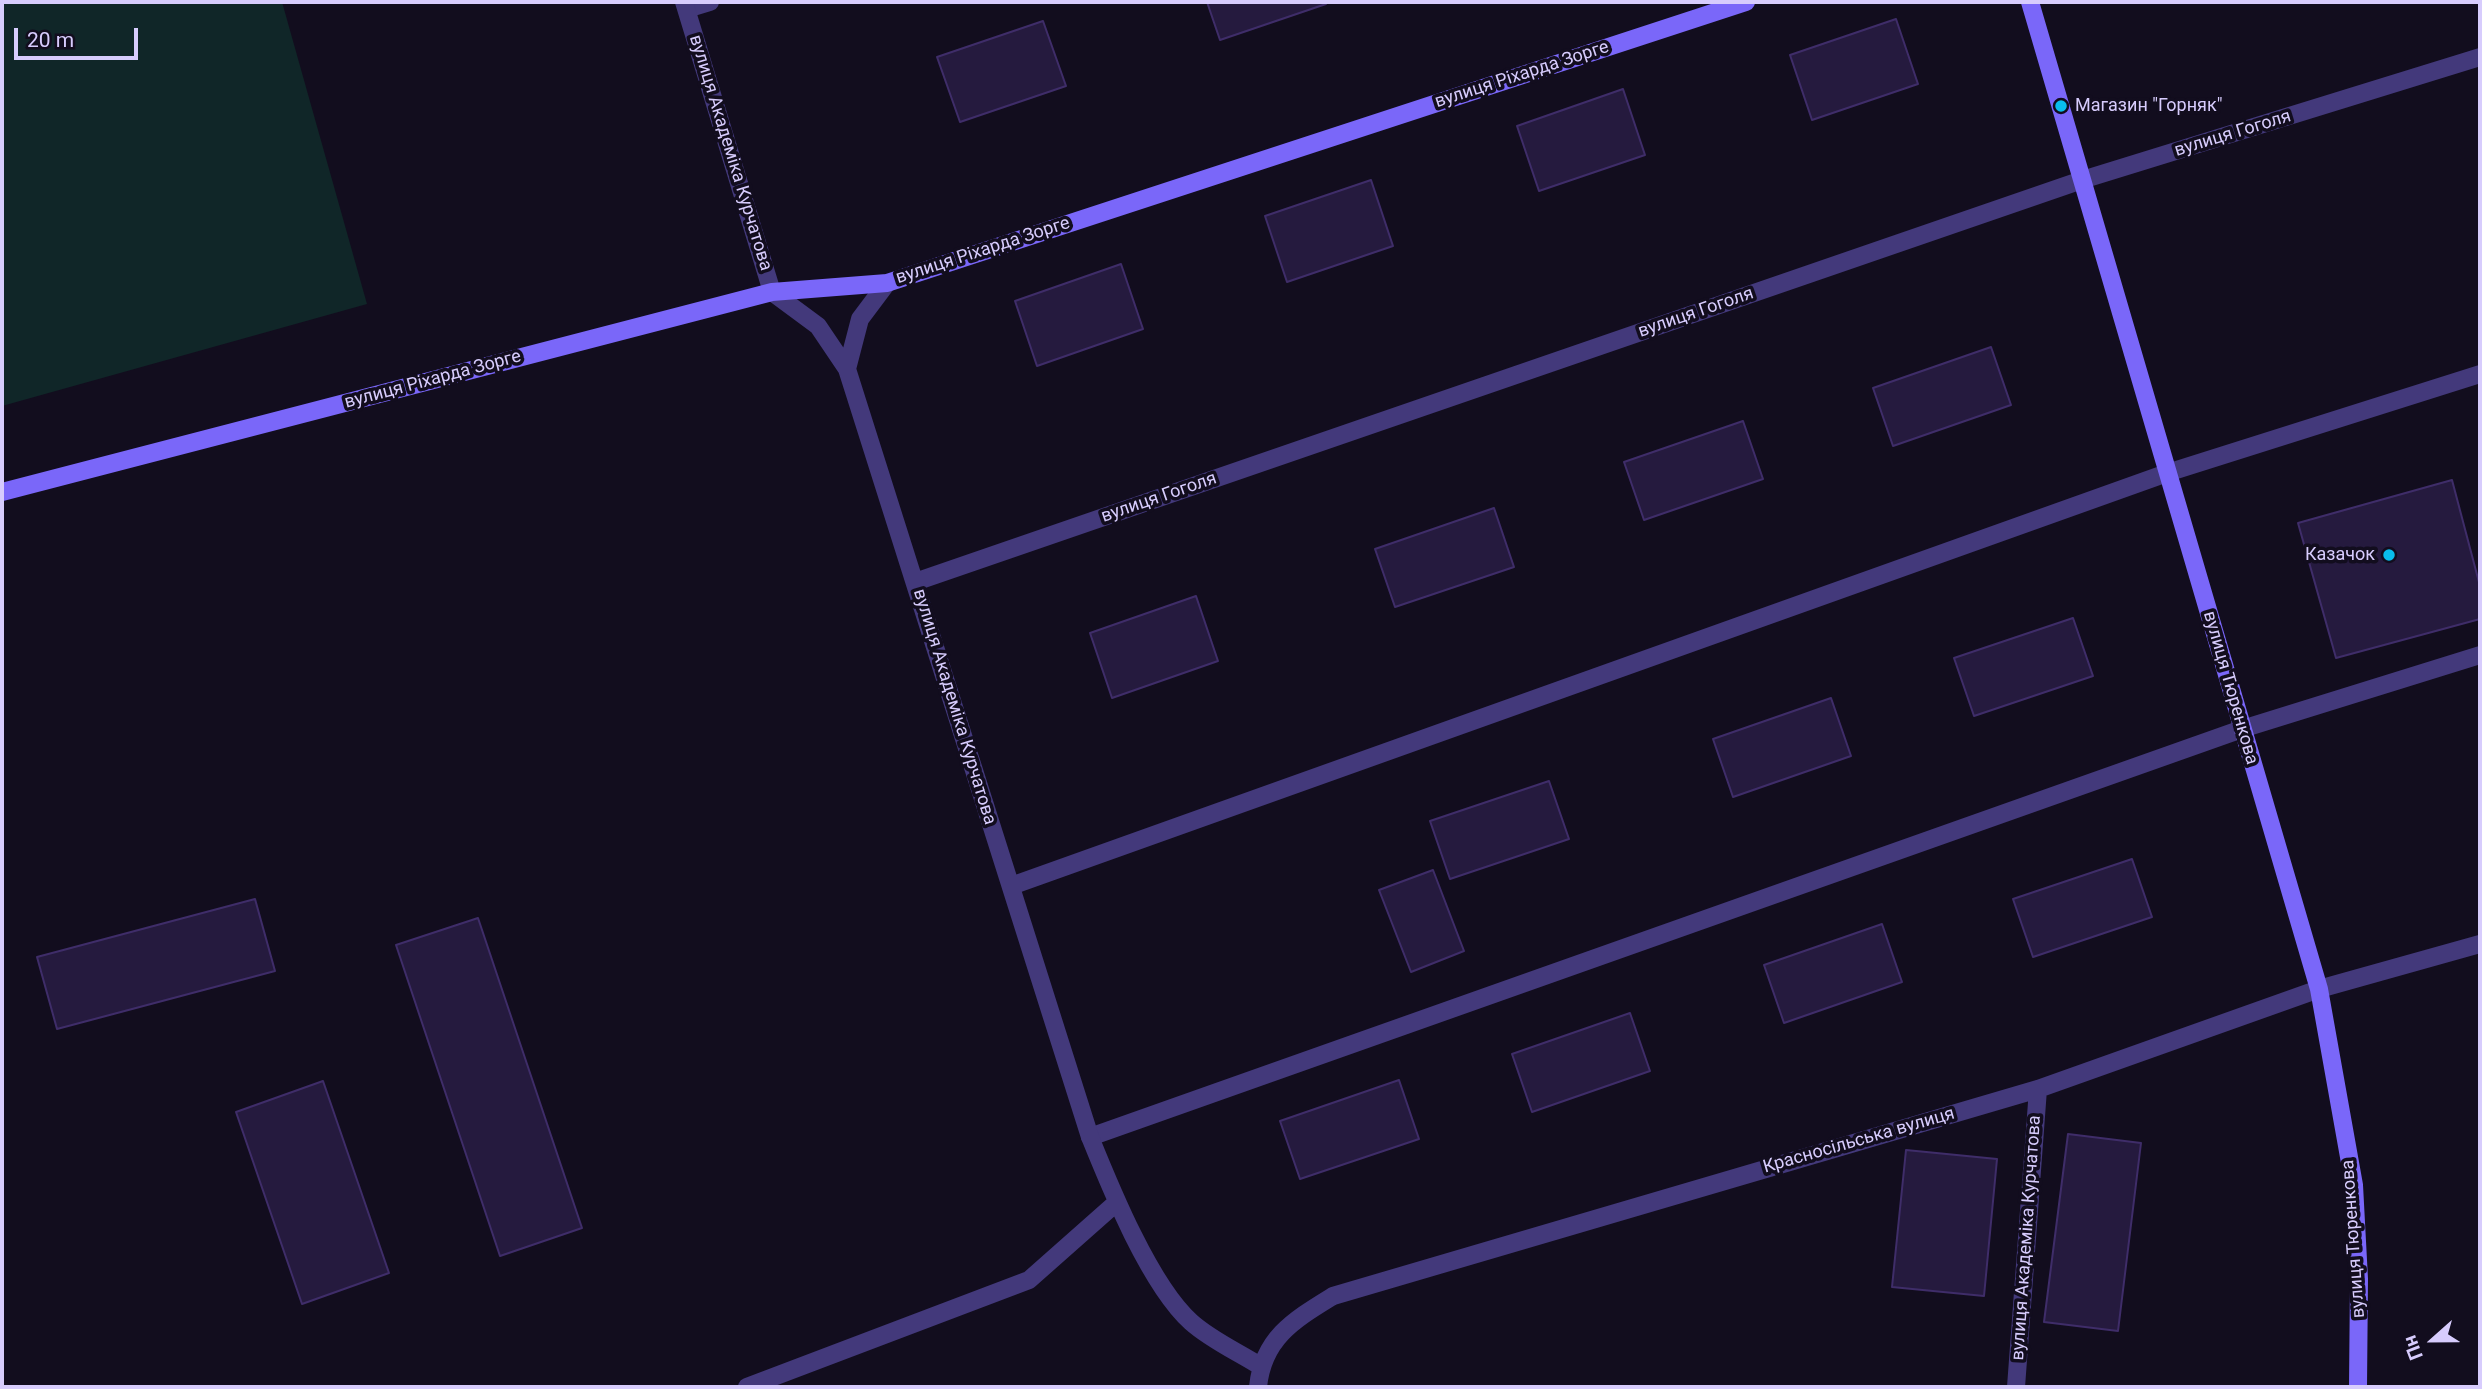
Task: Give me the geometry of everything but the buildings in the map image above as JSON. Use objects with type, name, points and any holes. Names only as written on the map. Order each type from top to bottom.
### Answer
[{"type":"street","points":[[685,6],[710,2]]},
{"type":"street","name":"вулиця Ріхарда Зорге","points":[[2,492],[772,292],[887,283],[1746,2]]},
{"type":"street","name":"вулиця Тюренкова","points":[[2030,2],[2319,989],[2354,1185],[2359,1279],[2358,1387]]},
{"type":"street","name":"вулиця Академіка Курчатова","points":[[685,6],[772,292],[818,326],[847,369],[1090,1137],[1116,1203],[1167,1293],[1191,1322],[1260,1366]]},
{"type":"street","name":"вулиця Гоголя","points":[[915,582],[2082,180],[2480,57]]},
{"type":"street","points":[[847,369],[860,319],[887,283]]},
{"type":"street","points":[[1011,886],[2167,473],[2480,374]]},
{"type":"street","points":[[1090,1137],[2242,729],[2480,655]]},
{"type":"street","name":"Красносільська вулиця","points":[[1260,1366],[1288,1324],[1333,1296],[2038,1089],[2319,989],[2480,944]]},
{"type":"street","name":"вулиця Академіка Курчатова","points":[[2016,1387],[2038,1089]]},
{"type":"street","points":[[747,1387],[1029,1280],[1116,1203]]},
{"type":"street","points":[[1258,1387],[1260,1366]]},
{"type":"green space","points":[[2,2],[282,2],[367,304],[2,406]]},
{"type":"place","name":"Магазин \"Горняк\"","points":[[2061,106]]},
{"type":"place","name":"Казачок","points":[[2389,555]]}]
